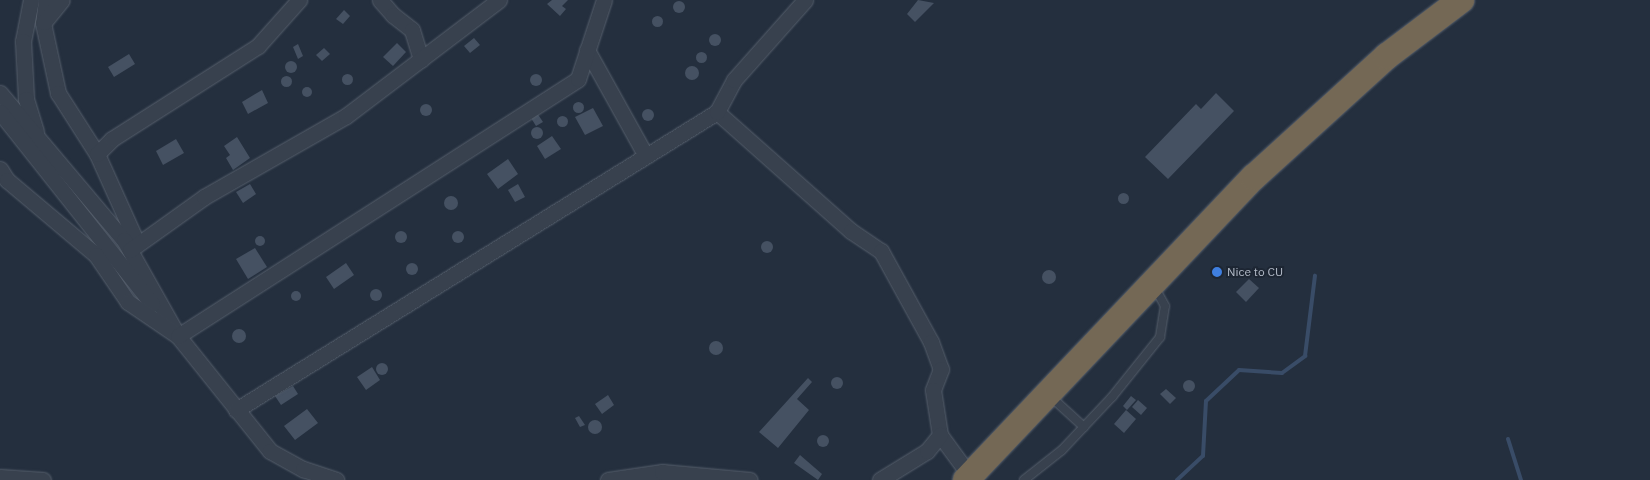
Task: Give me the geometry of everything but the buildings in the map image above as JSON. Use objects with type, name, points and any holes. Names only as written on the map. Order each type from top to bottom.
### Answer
[{"type":"highway","points":[[970,479],[1254,177],[1339,97],[1387,56],[1461,0]]},
{"type":"street","points":[[31,0],[23,42],[26,99],[37,136]]},
{"type":"street","points":[[46,0],[43,23],[58,94],[97,154],[133,246],[178,336]]},
{"type":"street","points":[[43,23],[62,0]]},
{"type":"street","points":[[97,154],[112,139],[258,46],[299,0]]},
{"type":"street","points":[[380,0],[393,15],[412,30],[421,60]]},
{"type":"street","points":[[133,246],[204,197],[346,116],[499,0]]},
{"type":"street","points":[[178,336],[578,79],[604,0]]},
{"type":"street","points":[[240,415],[716,112],[734,80],[804,0]]},
{"type":"street","points":[[588,50],[646,156]]},
{"type":"street","points":[[0,93],[133,246]]},
{"type":"street","points":[[0,112],[270,452],[303,469],[336,480]]},
{"type":"street","points":[[716,112],[851,231],[881,251],[931,342],[941,369],[933,390],[940,436],[970,479]]},
{"type":"street","points":[[0,169],[7,180],[96,255],[128,302],[178,336]]},
{"type":"street","points":[[880,480],[927,451],[940,436]]},
{"type":"street","points":[[608,480],[662,472],[750,480]]},
{"type":"street","points":[[0,477],[43,480]]},
{"type":"lane","points":[[1024,480],[1084,427],[1160,337],[1165,306],[1153,284]]},
{"type":"lane","points":[[1048,394],[1084,427]]},
{"type":"waterway","points":[[1177,480],[1203,456],[1206,401],[1239,370],[1282,373],[1305,356],[1315,276]]},
{"type":"waterway","points":[[1508,439],[1521,480]]},
{"type":"place","name":"Nice to CU","points":[[1217,272]]}]
